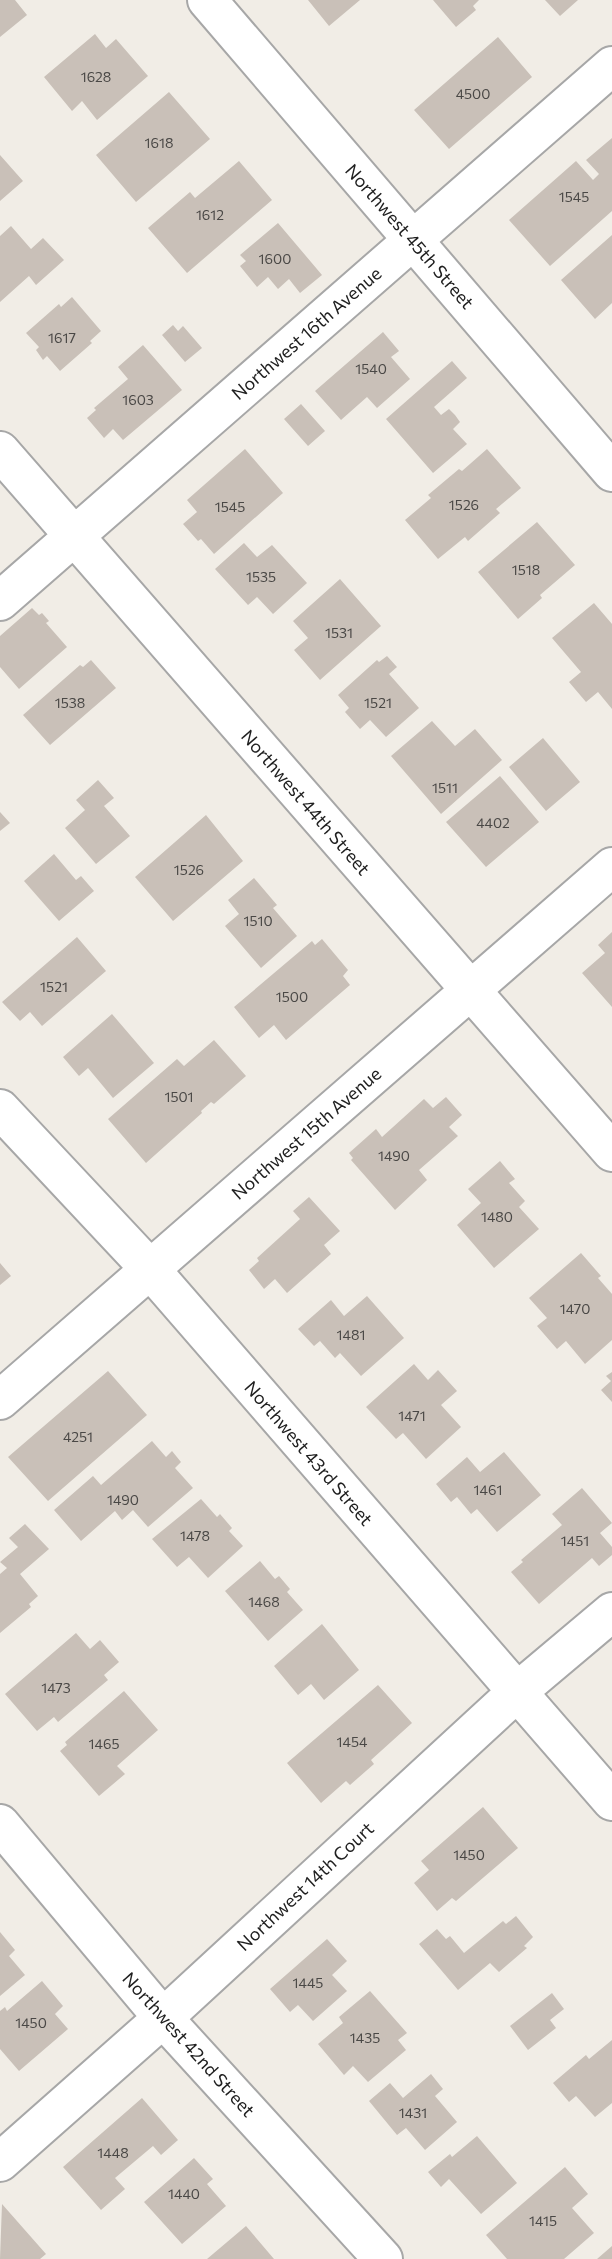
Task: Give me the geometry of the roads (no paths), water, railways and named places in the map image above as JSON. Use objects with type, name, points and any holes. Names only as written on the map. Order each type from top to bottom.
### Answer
[{"type":"street","name":"Northwest 45th Street","points":[[207,0],[612,472]]},
{"type":"street","name":"Northwest 16th Avenue","points":[[0,601],[612,65]]},
{"type":"street","name":"Northwest 44th Street","points":[[0,451],[612,1152]]},
{"type":"street","name":"Northwest 15th Avenue","points":[[0,1400],[612,867]]},
{"type":"street","name":"Northwest 43rd Street","points":[[0,1109],[150,1269],[612,1801]]},
{"type":"street","name":"Northwest 14th Court","points":[[0,2162],[163,2018],[517,1692],[612,1612]]},
{"type":"street","name":"Northwest 42nd Street","points":[[0,1824],[163,2018],[383,2259]]}]
